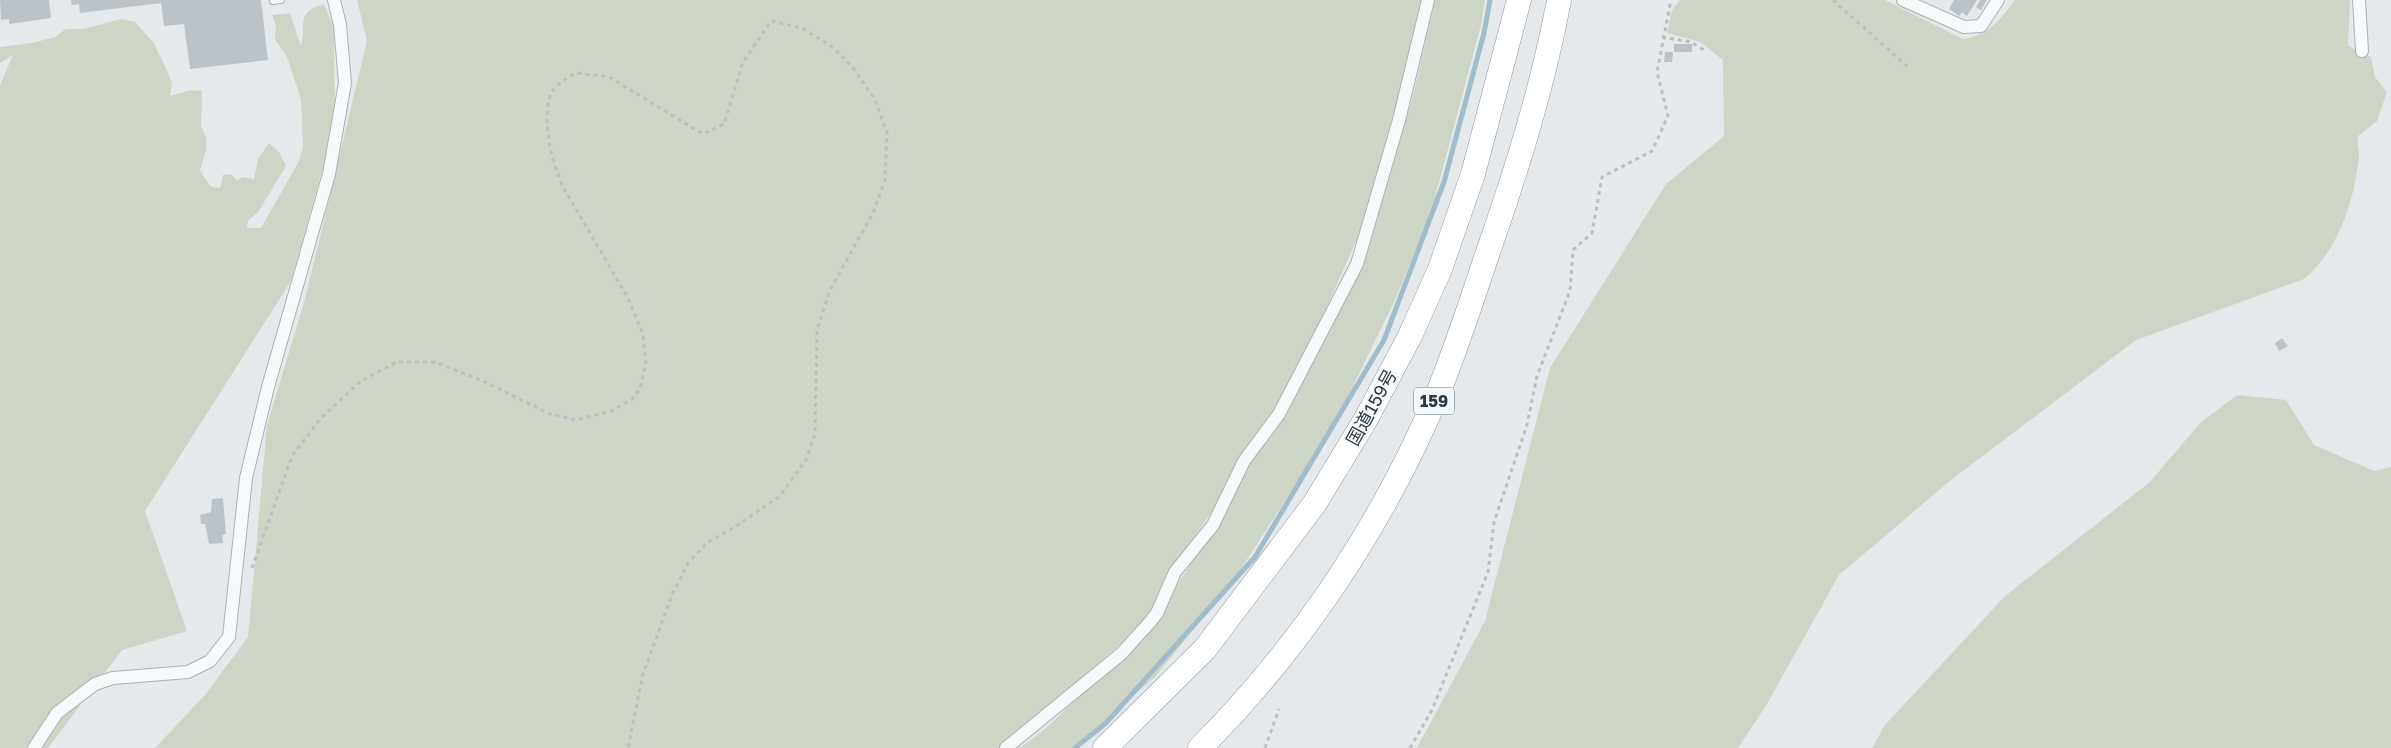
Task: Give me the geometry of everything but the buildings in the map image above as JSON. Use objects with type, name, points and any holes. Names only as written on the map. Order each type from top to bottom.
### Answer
[{"type":"highway","points":[[1473,174],[1506,0]]},
{"type":"highway","name":"国道159号","points":[[1105,748],[1205,649],[1315,503],[1366,419],[1410,336],[1440,269],[1473,174],[1519,0]]},
{"type":"highway","name":"159","points":[[1200,748],[1293,643],[1352,559],[1412,449],[1440,388],[1516,172],[1542,79],[1559,2]]},
{"type":"street","points":[[34,748],[57,713],[95,684],[113,678],[188,672],[210,661],[230,637],[246,478],[268,387],[329,174],[344,82],[340,25],[334,0]]},
{"type":"street","points":[[1006,748],[1121,654],[1150,622],[1157,613],[1175,572],[1216,520],[1244,461],[1279,414],[1357,264],[1399,120],[1428,0]]},
{"type":"street","points":[[1903,0],[1964,27],[1981,26],[1998,0]]},
{"type":"street","points":[[2359,0],[2362,51]]},
{"type":"lane","points":[[273,1],[281,0]]},
{"type":"path","points":[[1410,748],[1432,710],[1488,572],[1494,522],[1527,425],[1537,376],[1570,291],[1574,250],[1592,233],[1602,177],[1652,151],[1668,116],[1656,72],[1671,0]]},
{"type":"path","points":[[1833,0],[1909,68]]},
{"type":"path","points":[[249,576],[292,456],[320,418],[360,381],[397,362],[435,362],[483,381],[550,414],[576,420],[611,411],[632,398],[640,389],[646,363],[643,334],[628,298],[563,188],[555,170],[547,133],[550,95],[560,84],[576,73],[609,77],[703,134],[724,124],[743,62],[771,21],[802,28],[834,48],[853,68],[874,98],[887,132],[886,180],[873,213],[830,290],[817,330],[815,434],[806,460],[780,496],[707,543],[688,563],[672,595],[643,674],[628,748]]},
{"type":"path","points":[[1662,37],[1691,42],[1704,50]]},
{"type":"path","points":[[1265,748],[1279,709]]},
{"type":"green space","points":[[357,0],[1422,0],[1403,79],[1361,230],[1317,329],[1270,416],[1221,498],[1182,555],[1144,624],[1000,748],[155,748],[205,695],[248,637],[267,425],[305,299],[367,41]]},
{"type":"green space","points":[[1435,0],[1485,0],[1481,25],[1432,209],[1395,300],[1333,427],[1235,578],[1155,677],[1074,748],[1020,748],[1046,728],[1137,642],[1220,522],[1241,478],[1271,432],[1370,238],[1413,96]]},
{"type":"green space","points":[[1680,0],[1885,0],[1963,39],[1980,34],[1993,26],[2015,0],[2350,0],[2348,45],[2359,53],[2371,57],[2375,77],[2387,92],[2377,121],[2358,136],[2359,155],[2357,172],[2349,206],[2336,239],[2316,267],[2304,279],[2136,340],[1951,480],[1839,575],[1767,704],[1738,748],[1417,748],[1485,621],[1550,368],[1666,184],[1724,136],[1723,60],[1700,42],[1667,33],[1672,10]]},
{"type":"green space","points":[[324,4],[334,29],[335,125],[291,281],[145,511],[187,631],[122,650],[48,748],[0,748],[0,85],[13,55],[0,63],[0,47],[32,43],[55,37],[66,29],[83,29],[121,19],[135,22],[153,42],[163,62],[172,82],[170,96],[191,90],[202,91],[201,126],[206,137],[206,150],[200,170],[210,186],[220,188],[223,175],[231,174],[237,181],[242,177],[254,179],[258,159],[269,143],[279,152],[286,166],[258,212],[248,221],[247,228],[261,228],[299,161],[303,147],[301,99],[287,57],[275,39],[276,26],[272,15],[290,13],[301,46],[306,15],[315,7]]},
{"type":"green space","points":[[2237,395],[2286,400],[2314,445],[2374,471],[2391,467],[2391,748],[1872,748],[1885,725],[2005,596],[2150,482],[2200,423]]},
{"type":"waterway","points":[[1075,748],[1106,723],[1255,557],[1384,340],[1444,182],[1484,33],[1490,0]]}]
